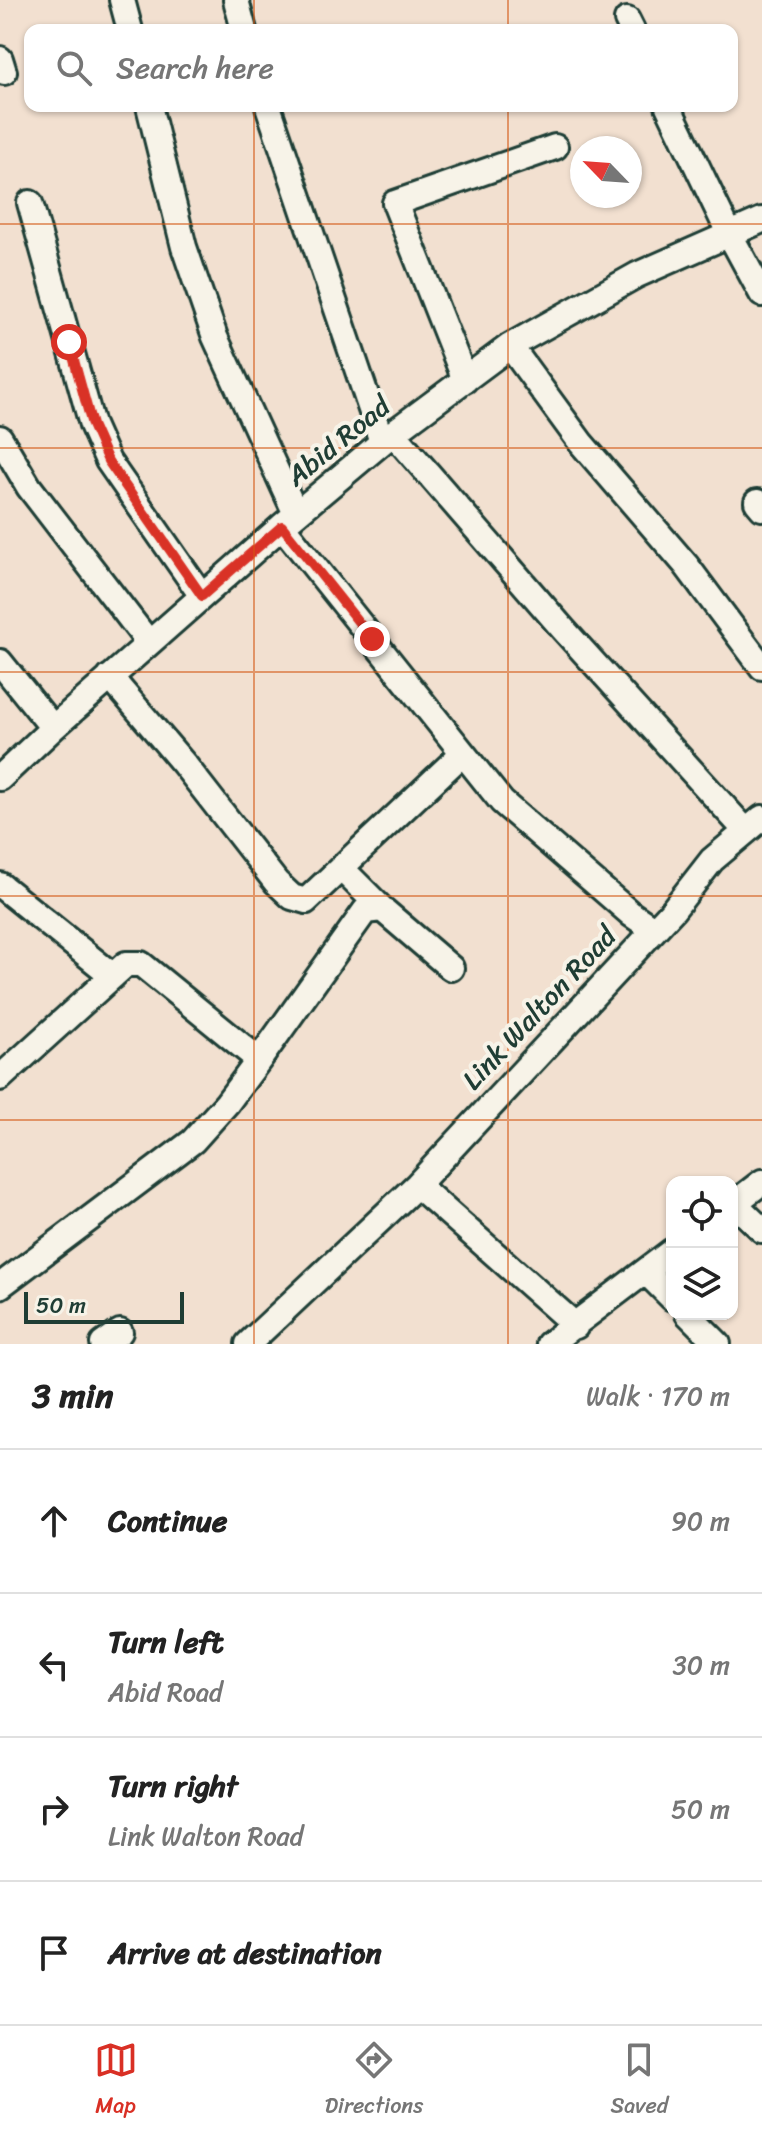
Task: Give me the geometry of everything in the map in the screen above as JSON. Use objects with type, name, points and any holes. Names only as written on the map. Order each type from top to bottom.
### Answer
[{"type":"street","points":[[122,0],[128,24]]},
{"type":"street","points":[[236,0],[242,24]]},
{"type":"street","name":"Link Walton Road","points":[[150,112],[184,247],[215,337],[289,520],[502,802],[631,914],[653,929],[417,1185],[248,1344]]},
{"type":"street","points":[[270,112],[309,234],[388,438],[563,629],[754,825],[712,860],[673,910],[653,929]]},
{"type":"street","points":[[671,112],[762,294]]},
{"type":"street","points":[[465,380],[395,203],[555,147]]},
{"type":"street","points":[[30,203],[92,425],[108,461],[202,596]]},
{"type":"street","name":"Abid Road","points":[[0,778],[289,520],[388,438],[510,346],[637,275],[762,220]]},
{"type":"street","points":[[510,346],[581,443],[686,565],[762,667]]},
{"type":"street","points":[[0,438],[29,487],[149,643]]},
{"type":"street","points":[[0,662],[53,728]]},
{"type":"street","points":[[110,677],[184,764],[276,882],[292,897],[306,901],[463,753]]},
{"type":"street","points":[[341,868],[382,909],[451,968]]},
{"type":"street","points":[[0,885],[113,976]]},
{"type":"street","points":[[0,1286],[193,1141],[227,1103],[365,911],[382,909]]},
{"type":"street","points":[[0,1078],[126,964],[141,964],[259,1060]]},
{"type":"street","points":[[738,1200],[762,1182]]},
{"type":"street","points":[[417,1185],[576,1326]]},
{"type":"street","points":[[738,1208],[762,1230]]},
{"type":"street","points":[[549,1344],[666,1256]]},
{"type":"street","points":[[646,1272],[666,1292]]},
{"type":"street","points":[[694,1320],[718,1344]]},
{"type":"route","points":[[69,342],[92,425],[108,461],[202,596],[282,526],[372,639]]}]
